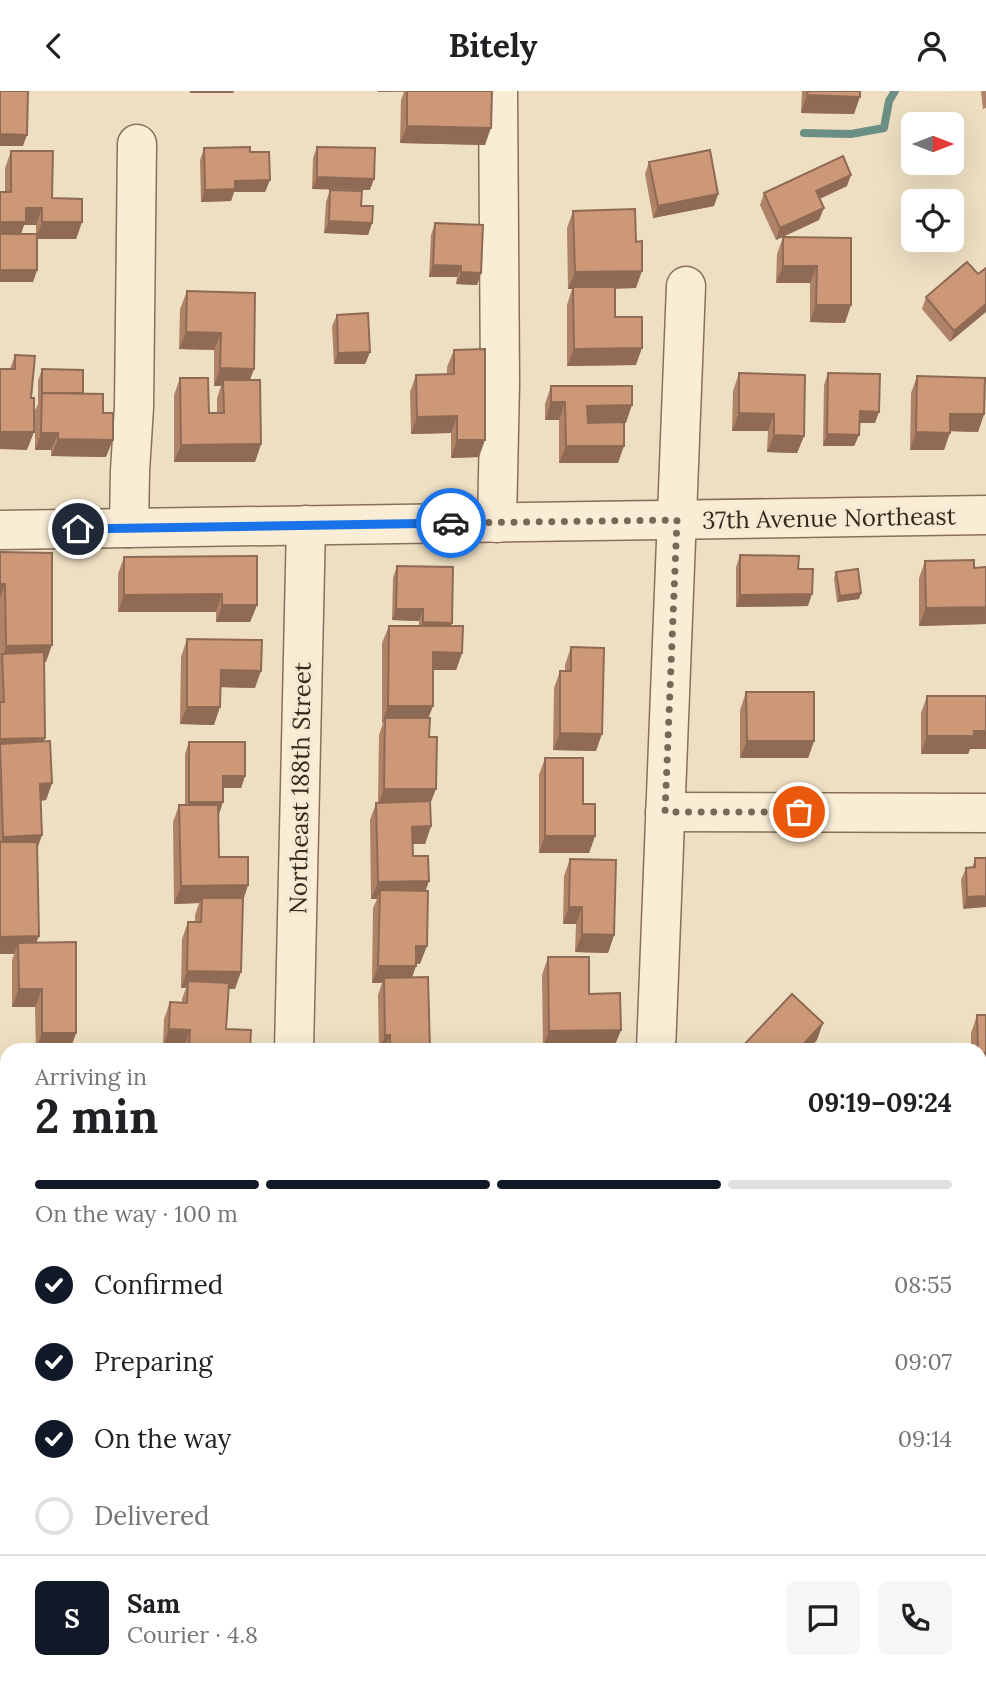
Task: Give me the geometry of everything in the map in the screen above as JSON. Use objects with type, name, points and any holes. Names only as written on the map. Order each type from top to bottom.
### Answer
[{"type":"street","points":[[497,523],[500,383],[498,91]]},
{"type":"street","points":[[130,528],[137,144]]},
{"type":"street","points":[[656,1043],[686,286]]},
{"type":"street","name":"37th Avenue Northeast","points":[[0,530],[986,516]]},
{"type":"street","name":"Northeast 188th Street","points":[[294,1043],[306,525]]},
{"type":"street","points":[[665,812],[986,813]]},
{"type":"building","points":[[0,91],[28,91],[27,135],[0,134]]},
{"type":"building","points":[[407,91],[492,91],[491,128],[407,126]]},
{"type":"building","points":[[808,91],[860,91],[860,97],[807,95]]},
{"type":"building","points":[[250,147],[250,152],[269,152],[270,180],[235,181],[235,189],[205,190],[204,148]]},
{"type":"building","points":[[317,147],[375,148],[374,179],[317,177]]},
{"type":"building","points":[[710,150],[718,194],[658,206],[649,162]]},
{"type":"building","points":[[11,151],[53,151],[52,198],[82,199],[82,222],[42,222],[42,208],[26,208],[26,222],[0,222],[0,192],[11,192]]},
{"type":"building","points":[[843,156],[851,175],[816,191],[824,208],[780,228],[764,193]]},
{"type":"building","points":[[330,190],[362,191],[361,206],[373,206],[372,223],[329,221]]},
{"type":"building","points":[[635,209],[636,242],[642,241],[642,271],[575,272],[573,211]]},
{"type":"building","points":[[435,223],[483,225],[481,273],[461,272],[461,266],[433,265]]},
{"type":"building","points":[[0,234],[37,234],[37,270],[0,270]]},
{"type":"building","points":[[783,237],[851,238],[851,305],[816,305],[817,266],[783,266]]},
{"type":"building","points":[[967,262],[978,274],[986,268],[986,304],[954,331],[926,297]]},
{"type":"building","points":[[573,287],[615,287],[615,317],[642,317],[642,348],[574,349]]},
{"type":"building","points":[[187,291],[255,293],[254,369],[220,368],[221,333],[186,332]]},
{"type":"building","points":[[368,313],[370,352],[338,353],[337,315]]},
{"type":"building","points":[[485,349],[485,440],[457,440],[457,416],[417,417],[416,375],[454,374],[454,350]]},
{"type":"building","points":[[15,355],[35,356],[31,398],[34,398],[34,432],[0,432],[0,369],[15,369]]},
{"type":"building","points":[[42,369],[83,370],[83,393],[42,393]]},
{"type":"building","points":[[739,373],[805,375],[804,436],[774,435],[774,414],[739,413]]},
{"type":"building","points":[[828,373],[880,374],[879,412],[860,411],[859,435],[827,434]]},
{"type":"building","points":[[917,376],[985,378],[984,414],[950,414],[950,433],[916,432]]},
{"type":"building","points":[[180,378],[208,378],[209,413],[224,413],[223,380],[260,380],[261,444],[181,445]]},
{"type":"building","points":[[551,386],[632,386],[632,405],[587,406],[588,423],[624,422],[624,446],[566,446],[565,402],[551,402]]},
{"type":"building","points":[[42,393],[103,394],[103,413],[113,413],[113,440],[58,439],[58,433],[41,433]]},
{"type":"building","points":[[0,552],[52,553],[52,645],[6,646],[5,584],[0,584]]},
{"type":"building","points":[[740,555],[799,556],[798,569],[813,569],[812,594],[740,595]]},
{"type":"building","points":[[257,556],[257,605],[222,605],[222,594],[124,595],[124,557]]},
{"type":"building","points":[[974,560],[974,568],[986,567],[986,607],[926,608],[925,561]]},
{"type":"building","points":[[397,566],[453,567],[452,623],[423,622],[423,609],[396,609]]},
{"type":"building","points":[[858,569],[861,593],[840,596],[836,572]]},
{"type":"building","points":[[389,626],[463,626],[462,653],[433,652],[433,706],[388,706]]},
{"type":"building","points":[[187,639],[262,640],[261,671],[221,670],[220,707],[187,707]]},
{"type":"building","points":[[571,647],[604,648],[602,734],[560,733],[560,671],[571,671]]},
{"type":"building","points":[[44,652],[45,738],[0,739],[0,702],[4,702],[2,654]]},
{"type":"building","points":[[746,692],[814,692],[814,741],[747,741]]},
{"type":"building","points":[[927,696],[986,696],[986,731],[974,731],[974,736],[927,736]]},
{"type":"building","points":[[385,718],[430,718],[429,737],[437,737],[436,789],[384,789]]},
{"type":"building","points":[[50,741],[52,783],[40,784],[42,835],[3,837],[0,744]]},
{"type":"building","points":[[189,742],[245,742],[245,776],[223,776],[223,802],[189,802]]},
{"type":"building","points":[[545,758],[583,758],[583,804],[595,804],[595,836],[545,836]]},
{"type":"building","points":[[430,801],[431,826],[412,827],[413,856],[428,856],[429,881],[378,882],[376,803]]},
{"type":"building","points":[[179,805],[218,805],[219,857],[248,857],[248,885],[181,886]]},
{"type":"building","points":[[0,842],[37,842],[39,936],[0,937]]},
{"type":"building","points":[[975,858],[986,858],[986,896],[967,897],[966,868],[975,867]]},
{"type":"building","points":[[570,859],[616,860],[614,935],[582,934],[582,907],[569,907]]},
{"type":"building","points":[[380,890],[428,891],[427,946],[416,946],[416,966],[378,966]]},
{"type":"building","points":[[202,898],[243,898],[241,972],[187,971],[188,922],[201,922]]},
{"type":"building","points":[[76,942],[76,1033],[42,1033],[42,989],[19,989],[18,943]]},
{"type":"building","points":[[548,957],[589,957],[589,994],[620,993],[621,1030],[549,1031]]},
{"type":"building","points":[[428,977],[430,1043],[390,1043],[390,1035],[385,1035],[384,978]]},
{"type":"building","points":[[188,981],[229,983],[226,1029],[251,1030],[250,1043],[189,1043],[190,1030],[169,1029],[170,1002],[187,1003]]},
{"type":"building","points":[[792,994],[823,1023],[804,1043],[746,1043]]},
{"type":"building","points":[[977,1015],[986,1015],[986,1043],[978,1043]]},
{"type":"waterway","points":[[804,133],[851,134],[884,128],[889,101],[895,91]]},
{"type":"way so far","points":[[451,523],[677,520],[665,812],[799,812]]},
{"type":"route","points":[[78,529],[451,523]]}]
